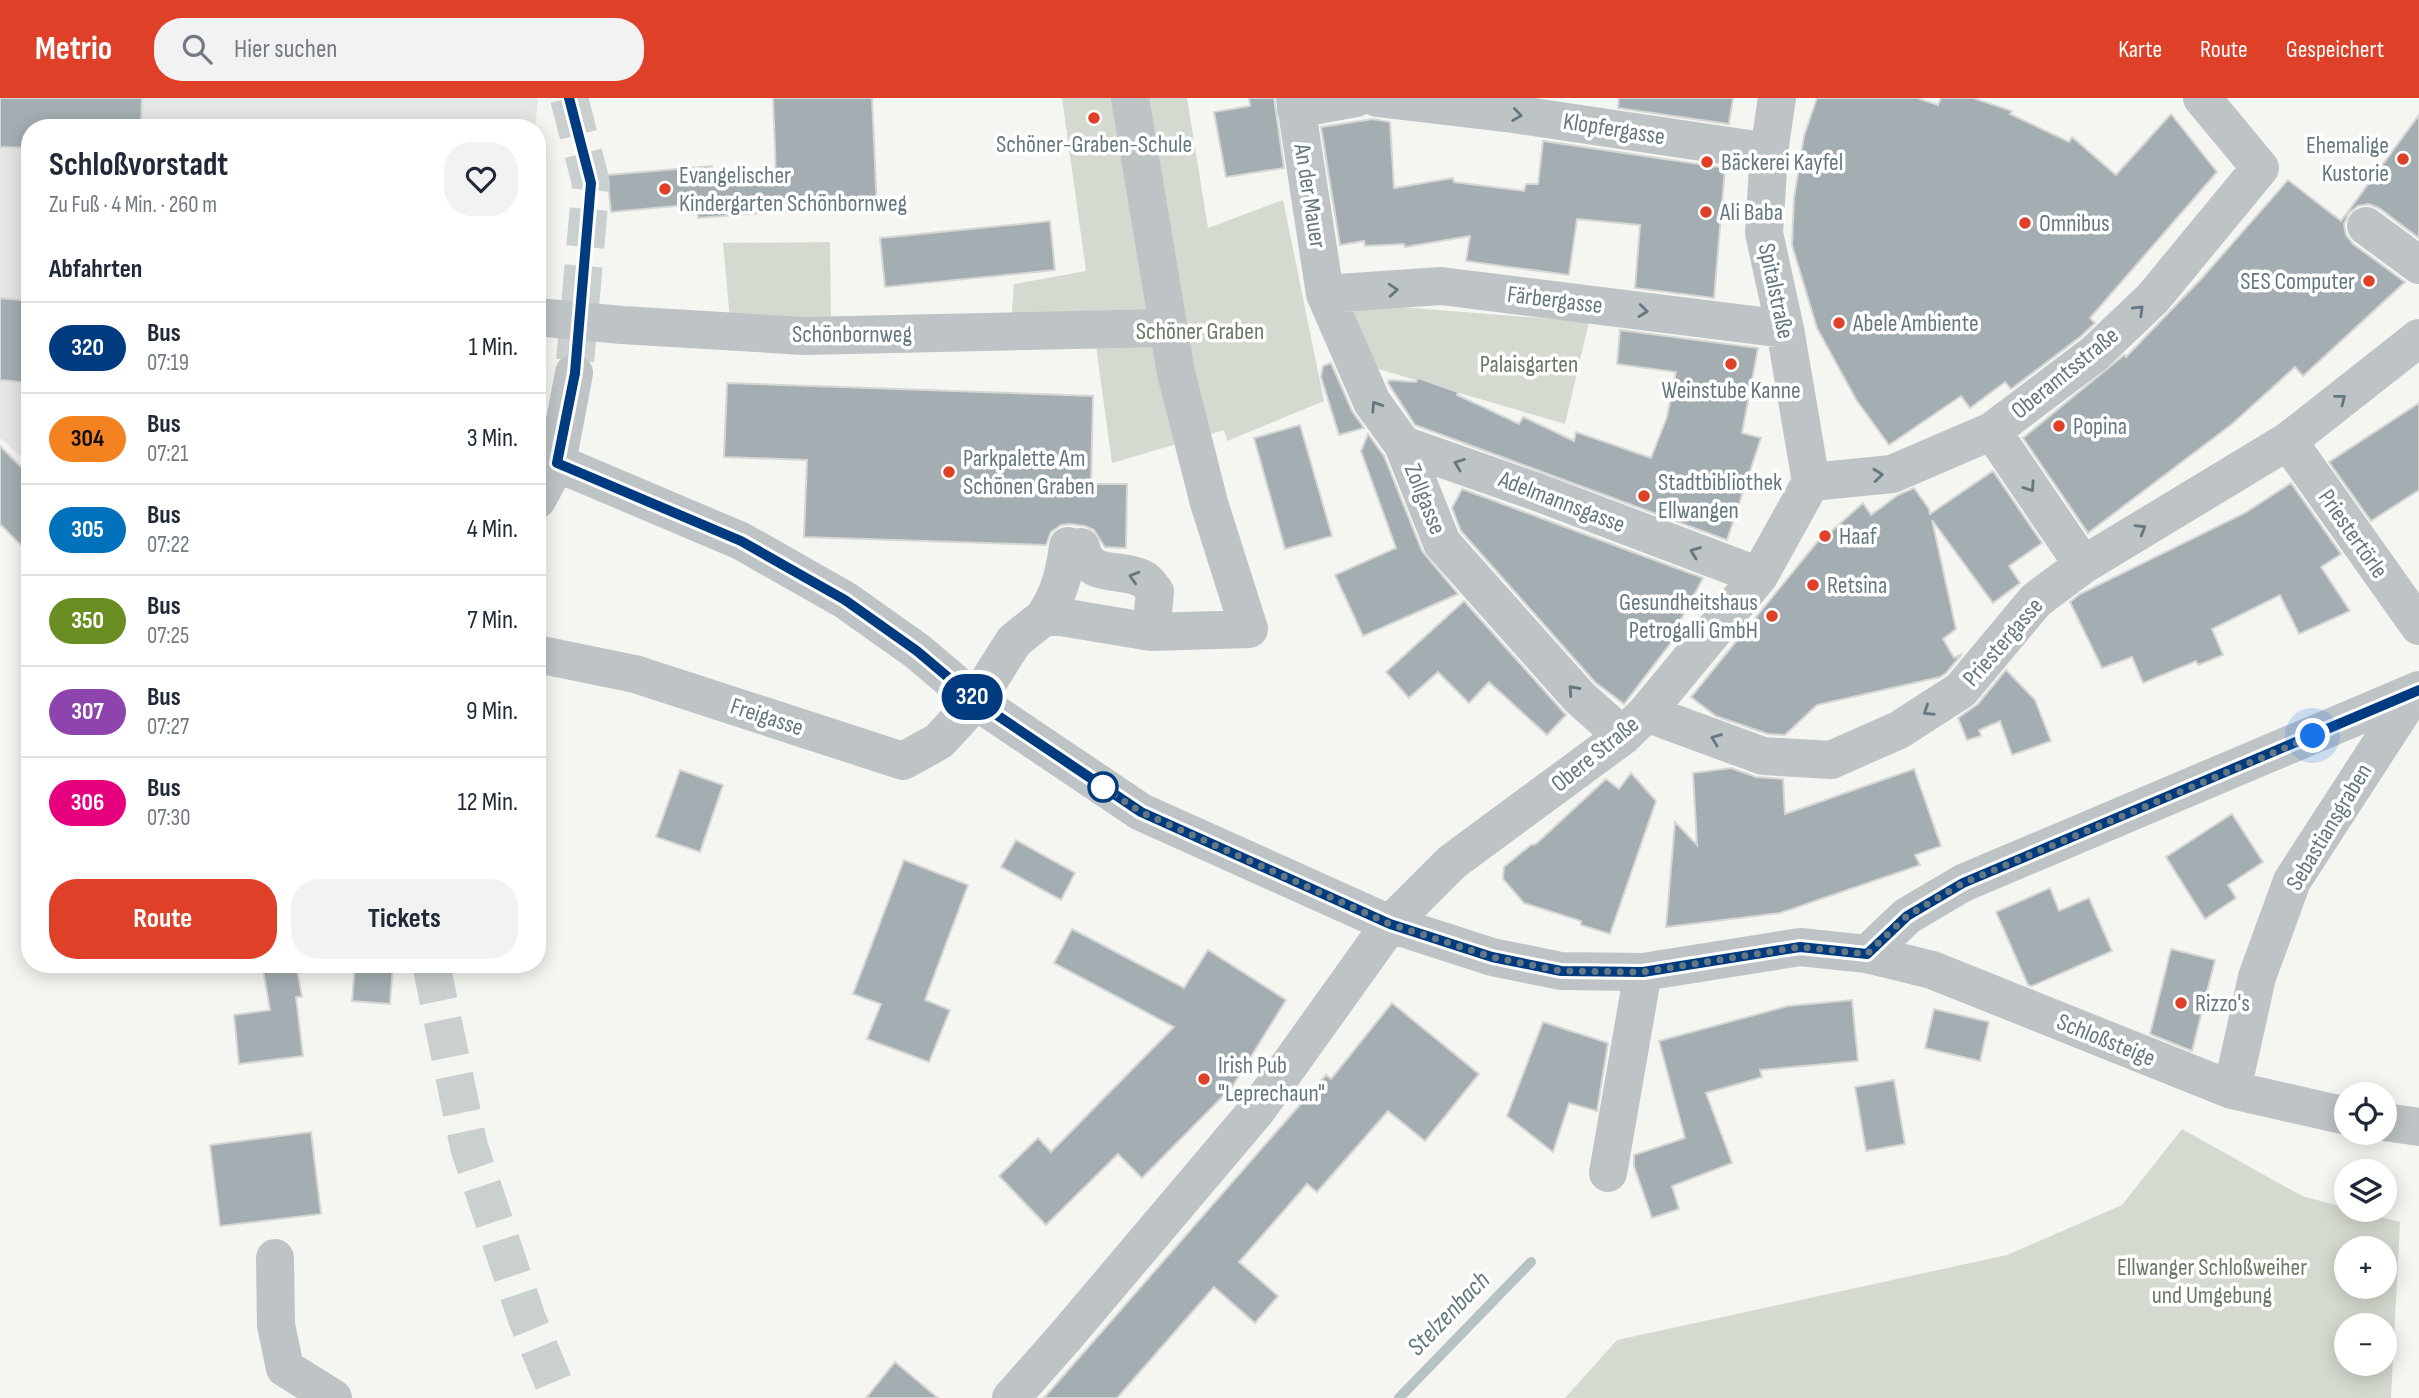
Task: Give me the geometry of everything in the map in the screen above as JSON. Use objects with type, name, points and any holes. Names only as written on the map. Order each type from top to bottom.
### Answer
[{"type":"street","points":[[1044,617],[1061,617],[1151,632],[1249,629],[1209,503],[1175,373],[1130,98]]},
{"type":"street","points":[[1296,103],[1356,98]]},
{"type":"street","name":"Klopfergasse","points":[[1377,98],[1513,114],[1769,152]]},
{"type":"street","name":"Spitalstraße","points":[[1777,98],[1769,152],[1764,233],[1785,329],[1811,482]]},
{"type":"street","name":"Oberamtsstraße","points":[[1811,482],[1892,474],[1992,431],[2094,354],[2152,298],[2260,168],[2202,98]]},
{"type":"street","name":"An der Mauer","points":[[1296,103],[1325,294]]},
{"type":"street","points":[[2366,226],[2419,265]]},
{"type":"street","name":"Färbergasse","points":[[1325,294],[1441,286],[1785,329]]},
{"type":"street","name":"Zollgasse","points":[[1325,294],[1372,402],[1403,445],[1442,543],[1580,698],[1634,724]]},
{"type":"street","name":"Schönbornweg","points":[[546,318],[804,336],[1167,328]]},
{"type":"street","name":"Priestergasse","points":[[1634,724],[1763,756],[1832,760],[1899,730],[1961,690],[2036,600],[2083,565],[2288,441],[2419,338]]},
{"type":"street","points":[[546,483],[557,463],[575,373]]},
{"type":"street","points":[[1992,431],[2083,565]]},
{"type":"street","name":"Priestertörle","points":[[2288,441],[2419,626]]},
{"type":"street","name":"Adelmannsgasse","points":[[1403,445],[1525,487],[1759,576]]},
{"type":"street","points":[[557,463],[741,541],[845,600],[917,651],[976,701],[1141,812],[1390,924],[1492,957],[1561,971],[1643,972],[1800,947],[1867,954]]},
{"type":"street","name":"Obere Straße","points":[[1011,1398],[1257,1110],[1390,924],[1452,862],[1634,724],[1759,576],[1811,482]]},
{"type":"street","points":[[1044,617],[1058,596],[1075,546],[1092,567],[1144,579],[1155,592],[1151,632]]},
{"type":"street","name":"Freigasse","points":[[546,656],[635,674],[903,761],[939,741],[976,701],[1014,641],[1044,617]]},
{"type":"street","name":"Sebastiansgraben","points":[[1867,954],[1907,916],[1963,883],[2416,692]]},
{"type":"street","name":"Sebastiansgraben","points":[[2232,1090],[2257,977],[2292,881],[2416,692]]},
{"type":"street","name":"Schloßsteige","points":[[1867,954],[1932,970],[2232,1090],[2334,1113]]},
{"type":"street","points":[[1608,1173],[1643,972]]},
{"type":"street","points":[[2397,1124],[2419,1127]]},
{"type":"street","points":[[275,1258],[276,1325],[285,1368],[333,1398]]},
{"type":"shaded area","points":[[0,98],[538,98],[536,119],[21,119],[21,456],[0,438]]},
{"type":"green space","name":"Schöner Graben","points":[[1062,98],[1187,98],[1208,228],[1283,200],[1324,401],[1227,441],[1224,430],[1112,463],[1092,317],[1011,323],[1014,284],[1086,271]]},
{"type":"green space","points":[[830,242],[831,321],[730,320],[723,243]]},
{"type":"green space","name":"Palaisgarten","points":[[1337,302],[1589,322],[1565,424],[1368,366]]},
{"type":"green space","name":"Ellwanger Schloßweiher und Umgebung","points":[[2182,1129],[2302,1196],[2334,1204],[2334,1222],[2400,1222],[2397,1281],[2397,1236],[2334,1236],[2334,1299],[2396,1299],[2395,1313],[2334,1313],[2334,1376],[2392,1376],[2391,1398],[1565,1398],[1617,1340],[2007,1255],[2122,1205]]},
{"type":"building","points":[[0,98],[142,98],[141,119],[21,119],[21,148],[0,147]]},
{"type":"building","points":[[773,98],[872,98],[877,208],[698,218],[697,204],[611,212],[607,175],[712,166],[713,182],[776,176]]},
{"type":"building","points":[[1249,98],[1274,98],[1284,168],[1226,177],[1214,112],[1250,106]]},
{"type":"building","points":[[1619,98],[1733,98],[1729,124],[1618,108]]},
{"type":"building","points":[[1817,98],[1917,98],[1938,105],[1941,98],[1973,98],[2012,111],[2010,114],[2069,142],[2072,137],[2116,175],[2171,114],[2217,172],[2090,318],[2095,323],[2080,337],[2011,389],[2005,382],[1970,408],[1961,396],[1889,445],[1857,401],[1817,328],[1792,245],[1794,198],[1804,136]]},
{"type":"building","points":[[2419,115],[2419,238],[2379,208],[2369,204],[2358,206],[2349,213],[2344,224],[2346,235],[2353,244],[2405,282],[2303,376],[2295,367],[2232,424],[2088,533],[2023,438],[2124,355],[2126,357],[2203,277],[2288,180],[2341,221]]},
{"type":"building","points":[[1373,119],[1390,122],[1394,188],[1453,178],[1454,182],[1524,191],[1526,184],[1538,184],[1543,141],[1725,168],[1714,298],[1635,288],[1640,225],[1577,219],[1569,275],[1466,261],[1470,236],[1405,247],[1404,244],[1365,246],[1364,241],[1340,245],[1321,127]]},
{"type":"building","points":[[1050,221],[1055,270],[885,287],[880,238]]},
{"type":"building","points":[[0,298],[21,300],[21,382],[0,380]]},
{"type":"building","points":[[1620,330],[1758,348],[1742,433],[1761,438],[1727,540],[1415,425],[1388,383],[1389,380],[1416,382],[1418,378],[1458,392],[1457,395],[1519,424],[1523,417],[1574,441],[1576,432],[1651,458],[1667,417],[1676,372],[1617,364]]},
{"type":"building","points":[[1331,363],[1352,411],[1364,428],[1339,435],[1321,377],[1323,366]]},
{"type":"building","name":"Parkpalette Am Schönen Graben","points":[[727,383],[1093,396],[1091,484],[1127,484],[1126,548],[1105,547],[1094,530],[1070,524],[1061,525],[1051,532],[1046,545],[804,537],[807,460],[724,457]]},
{"type":"building","points":[[2419,403],[2419,490],[2371,521],[2329,462]]},
{"type":"building","points":[[1300,425],[1332,536],[1285,549],[1254,438]]},
{"type":"building","points":[[1368,434],[1384,456],[1422,551],[1458,594],[1363,636],[1335,575],[1396,548],[1361,451]]},
{"type":"building","points":[[0,446],[21,467],[21,545],[0,524]]},
{"type":"building","points":[[1993,471],[2042,543],[2009,566],[2020,583],[1993,603],[1932,520],[1956,629],[1943,639],[1954,658],[1962,654],[1946,673],[1940,677],[1817,705],[1785,735],[1768,734],[1716,716],[1691,697],[1823,535],[1825,537],[1863,503],[1871,515],[1898,495],[1914,488],[1930,514]]},
{"type":"building","points":[[2291,483],[2341,554],[2321,567],[2350,611],[2299,634],[2280,595],[2212,629],[2223,655],[2198,665],[2196,661],[2143,683],[2132,657],[2102,668],[2070,602],[2080,594],[2245,513]]},
{"type":"building","points":[[1462,489],[1703,578],[1678,625],[1682,628],[1624,704],[1595,682],[1461,531],[1452,508]]},
{"type":"building","points":[[1464,601],[1566,715],[1547,735],[1489,682],[1469,703],[1438,672],[1409,698],[1386,672]]},
{"type":"building","points":[[2006,670],[2035,700],[2051,741],[2012,755],[2000,721],[1979,730],[1981,736],[1967,740],[1958,718],[1978,704]]},
{"type":"building","points":[[1731,768],[1756,777],[1783,779],[1785,814],[1914,769],[1941,846],[1915,855],[1920,865],[1780,913],[1666,927],[1675,822],[1697,845],[1693,773]]},
{"type":"building","points":[[680,770],[723,785],[700,852],[656,837]]},
{"type":"building","points":[[1631,773],[1656,801],[1610,934],[1581,925],[1581,921],[1524,903],[1503,879],[1504,867],[1531,845],[1536,844],[1606,779],[1619,789]]},
{"type":"building","points":[[2232,814],[2263,862],[2228,885],[2236,898],[2205,919],[2166,857]]},
{"type":"building","points":[[1016,840],[1075,873],[1061,900],[1001,867]]},
{"type":"building","points":[[904,860],[968,885],[925,1000],[950,1010],[929,1062],[867,1039],[881,1004],[853,994]]},
{"type":"building","points":[[2050,888],[2059,911],[2089,898],[2112,951],[2032,986],[2028,985],[1996,912]]},
{"type":"building","points":[[1072,929],[1184,988],[1208,950],[1286,1000],[1232,1087],[1142,1178],[1118,1154],[1046,1225],[999,1176],[1038,1138],[1051,1152],[1174,1027],[1054,963]]},
{"type":"building","name":"Rizzo's","points":[[2171,949],[2215,960],[2192,1051],[2150,1034]]},
{"type":"building","points":[[264,973],[298,973],[302,997],[296,997],[303,1056],[239,1064],[234,1015],[270,1010]]},
{"type":"building","points":[[354,973],[392,973],[390,1004],[352,1001]]},
{"type":"building","points":[[1852,1000],[1858,1061],[1760,1070],[1762,1077],[1706,1093],[1732,1163],[1672,1186],[1679,1209],[1652,1218],[1634,1166],[1634,1155],[1685,1138],[1659,1041],[1788,1006]]},
{"type":"building","points":[[1392,1003],[1479,1074],[1425,1141],[1388,1111],[1317,1192],[1307,1184],[1239,1262],[1278,1296],[1255,1323],[1214,1287],[1117,1398],[1044,1398],[1326,1075],[1331,1079]]},
{"type":"building","points":[[1934,1009],[1989,1022],[1980,1061],[1925,1048]]},
{"type":"building","points":[[1543,1022],[1608,1043],[1597,1111],[1569,1103],[1553,1152],[1507,1116]]},
{"type":"building","points":[[1894,1080],[1905,1144],[1866,1151],[1855,1087]]},
{"type":"building","points":[[311,1132],[321,1214],[220,1226],[210,1145]]},
{"type":"building","points":[[895,1362],[938,1398],[866,1398]]},
{"type":"waterway","name":"Stelzenbach","points":[[1399,1398],[1531,1262]]},
{"type":"tunnel","points":[[569,98],[591,183],[574,373]]},
{"type":"tunnel","points":[[433,973],[469,1147],[527,1319],[560,1398]]},
{"type":"bus line","name":"320","points":[[569,98],[591,183],[575,373],[557,463],[741,541],[845,600],[917,651],[976,701],[1141,812],[1390,924],[1492,957],[1561,971],[1643,972],[1800,947],[1867,954],[1907,916],[1963,883],[2419,690]]},
{"type":"place","name":"Schöner-Graben-Schule","points":[[1094,118]]},
{"type":"place","name":"Ehemalige Kustorie","points":[[2403,159]]},
{"type":"place","name":"Bäckerei Kayfel","points":[[1707,162]]},
{"type":"place","name":"Evangelischer Kindergarten Schönbornweg","points":[[665,189]]},
{"type":"place","name":"Ali Baba","points":[[1706,212]]},
{"type":"place","name":"Omnibus","points":[[2025,223]]},
{"type":"place","name":"SES Computer","points":[[2369,281]]},
{"type":"place","name":"Abele Ambiente","points":[[1839,323]]},
{"type":"place","name":"Weinstube Kanne","points":[[1731,364]]},
{"type":"place","name":"Popina","points":[[2059,426]]},
{"type":"place","name":"Parkpalette Am Schönen Graben","points":[[949,472]]},
{"type":"place","name":"Stadtbibliothek Ellwangen","points":[[1644,496]]},
{"type":"place","name":"Haaf","points":[[1825,536]]},
{"type":"place","name":"Retsina","points":[[1813,585]]},
{"type":"place","name":"Gesundheitshaus Petrogalli GmbH","points":[[1772,616]]},
{"type":"place","name":"Rizzo's","points":[[2181,1003]]},
{"type":"place","name":"Irish Pub \"Leprechaun\"","points":[[1204,1079]]},
{"type":"route","points":[[1103,787],[1098,784],[1141,812],[1390,924],[1492,957],[1561,971],[1643,972],[1800,947],[1867,954],[1907,916],[1963,883],[2313,736]]}]
